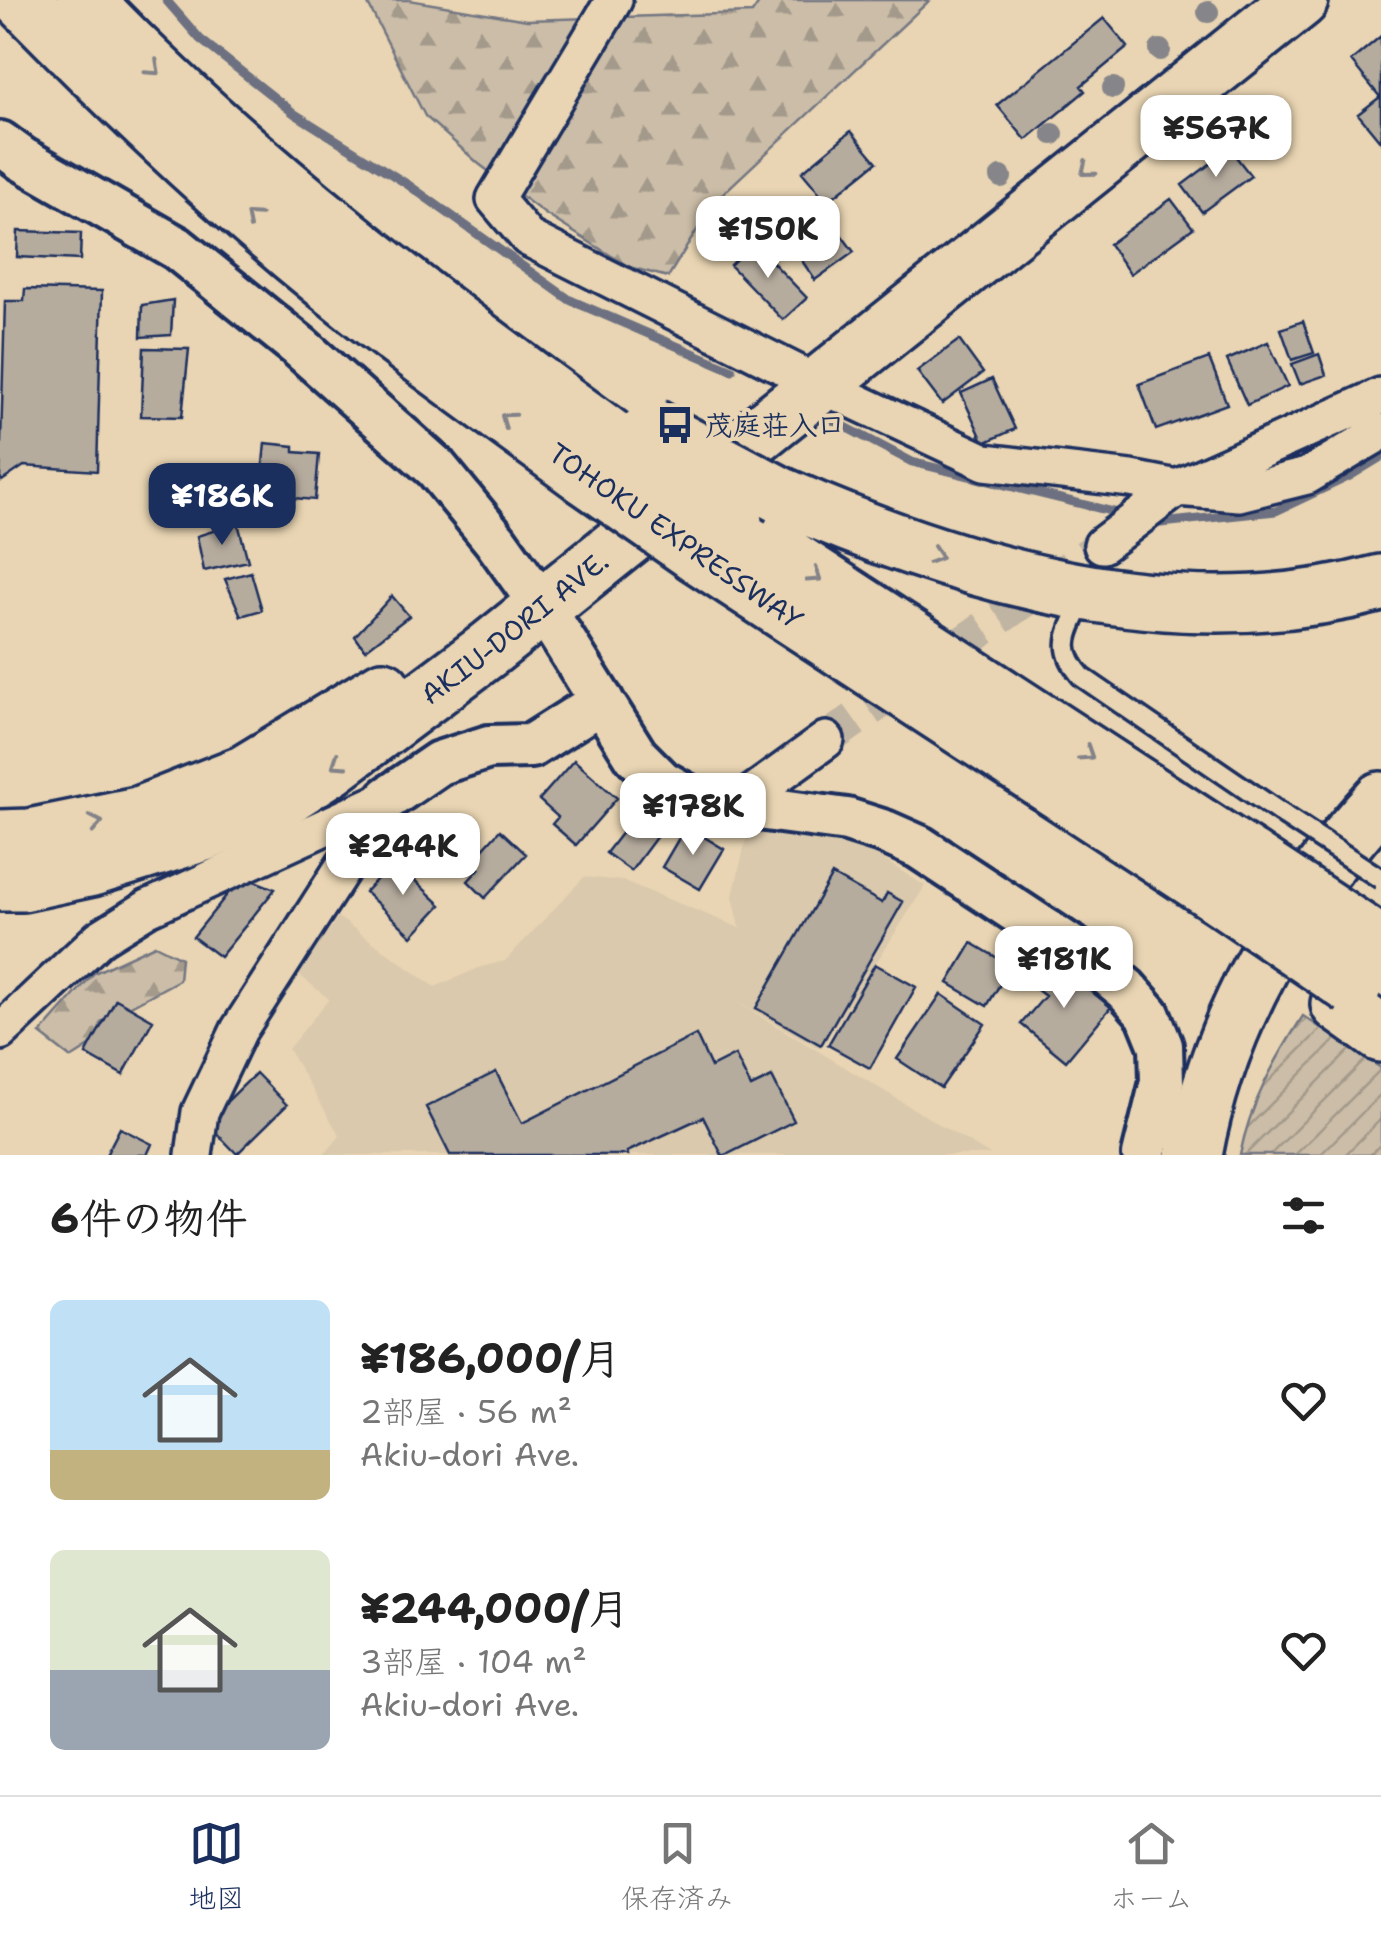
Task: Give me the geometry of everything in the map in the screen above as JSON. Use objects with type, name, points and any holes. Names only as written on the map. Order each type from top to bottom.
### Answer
[{"type":"highway","name":"TOHOKU EXPRESSWAY","points":[[22,0],[201,175],[324,280],[621,451],[858,661],[938,739],[1229,893]]},
{"type":"highway","points":[[85,0],[129,46],[233,140],[554,368],[621,451],[780,495],[860,530],[1011,578],[1094,569],[1145,598],[1244,604],[1300,600],[1381,583]]},
{"type":"highway","name":"AKIU-DORI AVE.","points":[[0,883],[92,868],[204,833],[276,803],[401,718],[533,593],[802,375],[1242,0]]},
{"type":"highway","name":"AKIU-DORI AVE.","points":[[802,375],[1300,0]]},
{"type":"highway","name":"TOHOKU EXPRESSWAY","points":[[716,539],[1229,893],[1367,996]]},
{"type":"highway","points":[[1145,598],[1193,596],[1258,586],[1342,565],[1381,550]]},
{"type":"highway","name":"AKIU-DORI AVE.","points":[[0,838],[30,837],[138,815],[245,773],[372,698],[533,593]]},
{"type":"highway","points":[[1194,1155],[1215,1067],[1258,972],[1328,862],[1381,800]]},
{"type":"highway","points":[[1225,1155],[1239,1090],[1278,991],[1321,916],[1381,837]]},
{"type":"highway","points":[[1229,893],[1367,996]]},
{"type":"street","points":[[614,0],[495,198],[528,238],[985,462],[1177,488],[1240,492],[1307,476],[1381,432]]},
{"type":"street","points":[[0,143],[177,248],[249,304],[436,468],[533,593],[636,756],[662,782],[692,800],[847,820],[902,840],[1076,950],[1126,989],[1148,1014],[1161,1046],[1162,1082],[1144,1155]]},
{"type":"street","points":[[1094,569],[1177,488],[1381,396]]},
{"type":"street","points":[[0,1032],[100,938],[148,908],[388,798],[439,763],[489,747],[530,746],[602,701]]},
{"type":"street","points":[[736,806],[826,740]]},
{"type":"street","points":[[194,1155],[200,1112],[238,1030],[388,798]]},
{"type":"lane","points":[[1094,569],[1064,646],[1067,660],[1082,678],[1381,879]]},
{"type":"shaded area","points":[[749,827],[848,837],[925,886],[821,1049],[732,999],[990,1155],[324,1155],[340,1136],[288,1049],[329,999],[297,973],[338,917],[435,987],[505,961],[584,877],[623,881],[740,928],[733,896]]},
{"type":"green space","points":[[366,0],[409,0],[527,20],[752,13],[761,0],[930,0],[715,201],[668,277],[629,267],[545,214],[479,164],[425,116]]},
{"type":"green space","points":[[155,945],[181,958],[179,980],[101,1022],[96,1042],[71,1058],[40,1034],[94,973]]},
{"type":"green space","points":[[1303,1016],[1381,1068],[1381,1155],[1240,1155],[1265,1082]]},
{"type":"building","points":[[1104,18],[1128,47],[1081,86],[1085,91],[1026,140],[997,105]]},
{"type":"building","points":[[1381,36],[1381,142],[1358,114],[1380,97],[1351,61]]},
{"type":"building","points":[[851,131],[877,162],[827,202],[802,172]]},
{"type":"building","points":[[1230,149],[1251,176],[1202,212],[1182,185]]},
{"type":"building","points":[[1171,199],[1193,228],[1130,274],[1109,244]]},
{"type":"building","points":[[778,203],[801,234],[783,247],[760,216]]},
{"type":"building","points":[[734,222],[751,240],[738,252],[722,234]]},
{"type":"building","points":[[834,225],[854,252],[815,280],[796,252]]},
{"type":"building","points":[[18,231],[81,233],[80,260],[17,257]]},
{"type":"building","points":[[753,242],[807,298],[783,320],[730,265]]},
{"type":"building","points":[[25,289],[102,291],[97,471],[24,466],[2,481],[0,477],[5,301],[24,301]]},
{"type":"building","points":[[173,300],[171,335],[141,337],[142,305]]},
{"type":"building","points":[[1303,321],[1314,353],[1292,360],[1281,329]]},
{"type":"building","points":[[959,340],[983,373],[942,404],[917,371]]},
{"type":"building","points":[[1268,342],[1288,386],[1247,405],[1227,360]]},
{"type":"building","points":[[144,348],[189,349],[182,417],[141,416]]},
{"type":"building","points":[[1319,354],[1326,375],[1300,384],[1292,364]]},
{"type":"building","points":[[1209,358],[1227,404],[1156,430],[1139,384]]},
{"type":"building","points":[[992,379],[1015,429],[984,443],[961,393]]},
{"type":"building","points":[[265,443],[294,446],[294,452],[319,454],[315,500],[260,495]]},
{"type":"building","points":[[238,523],[248,561],[204,571],[197,536]]},
{"type":"building","points":[[251,572],[262,610],[241,616],[225,579]]},
{"type":"building","points":[[392,596],[409,616],[365,650],[355,636]]},
{"type":"building","points":[[574,760],[617,798],[576,845],[552,824],[558,817],[539,800]]},
{"type":"building","points":[[636,814],[660,832],[631,871],[606,853]]},
{"type":"building","points":[[686,826],[724,849],[700,889],[662,867]]},
{"type":"building","points":[[500,830],[526,854],[485,898],[468,881],[479,869],[469,864]]},
{"type":"building","points":[[394,861],[441,905],[412,936],[365,892]]},
{"type":"building","points":[[832,875],[882,903],[887,893],[903,902],[821,1045],[756,1008]]},
{"type":"building","points":[[242,876],[275,889],[220,957],[193,937]]},
{"type":"building","points":[[972,943],[1011,966],[987,1006],[948,983]]},
{"type":"building","points":[[1053,960],[1111,1007],[1066,1061],[1021,1024],[1045,996],[1032,986]]},
{"type":"building","points":[[875,964],[916,987],[870,1068],[828,1045]]},
{"type":"building","points":[[941,994],[985,1024],[941,1088],[897,1059]]},
{"type":"building","points":[[116,999],[153,1020],[123,1075],[86,1054]]},
{"type":"building","points":[[696,1035],[711,1067],[735,1055],[751,1087],[772,1077],[794,1121],[726,1155],[722,1155],[703,1117],[627,1152],[628,1155],[450,1155],[426,1107],[496,1072],[522,1123]]},
{"type":"building","points":[[256,1073],[287,1105],[237,1154],[206,1122]]},
{"type":"building","points":[[120,1128],[152,1144],[147,1155],[106,1155]]},
{"type":"waterway","points":[[166,0],[200,39],[295,114],[407,184],[570,300],[732,370]]},
{"type":"waterway","points":[[834,421],[912,462],[1114,512]]},
{"type":"waterway","points":[[1161,523],[1276,511],[1381,457]]},
{"type":"tunnel","points":[[826,740],[1102,545]]},
{"type":"place","name":"茂庭荘入口","points":[[675,425]]}]
